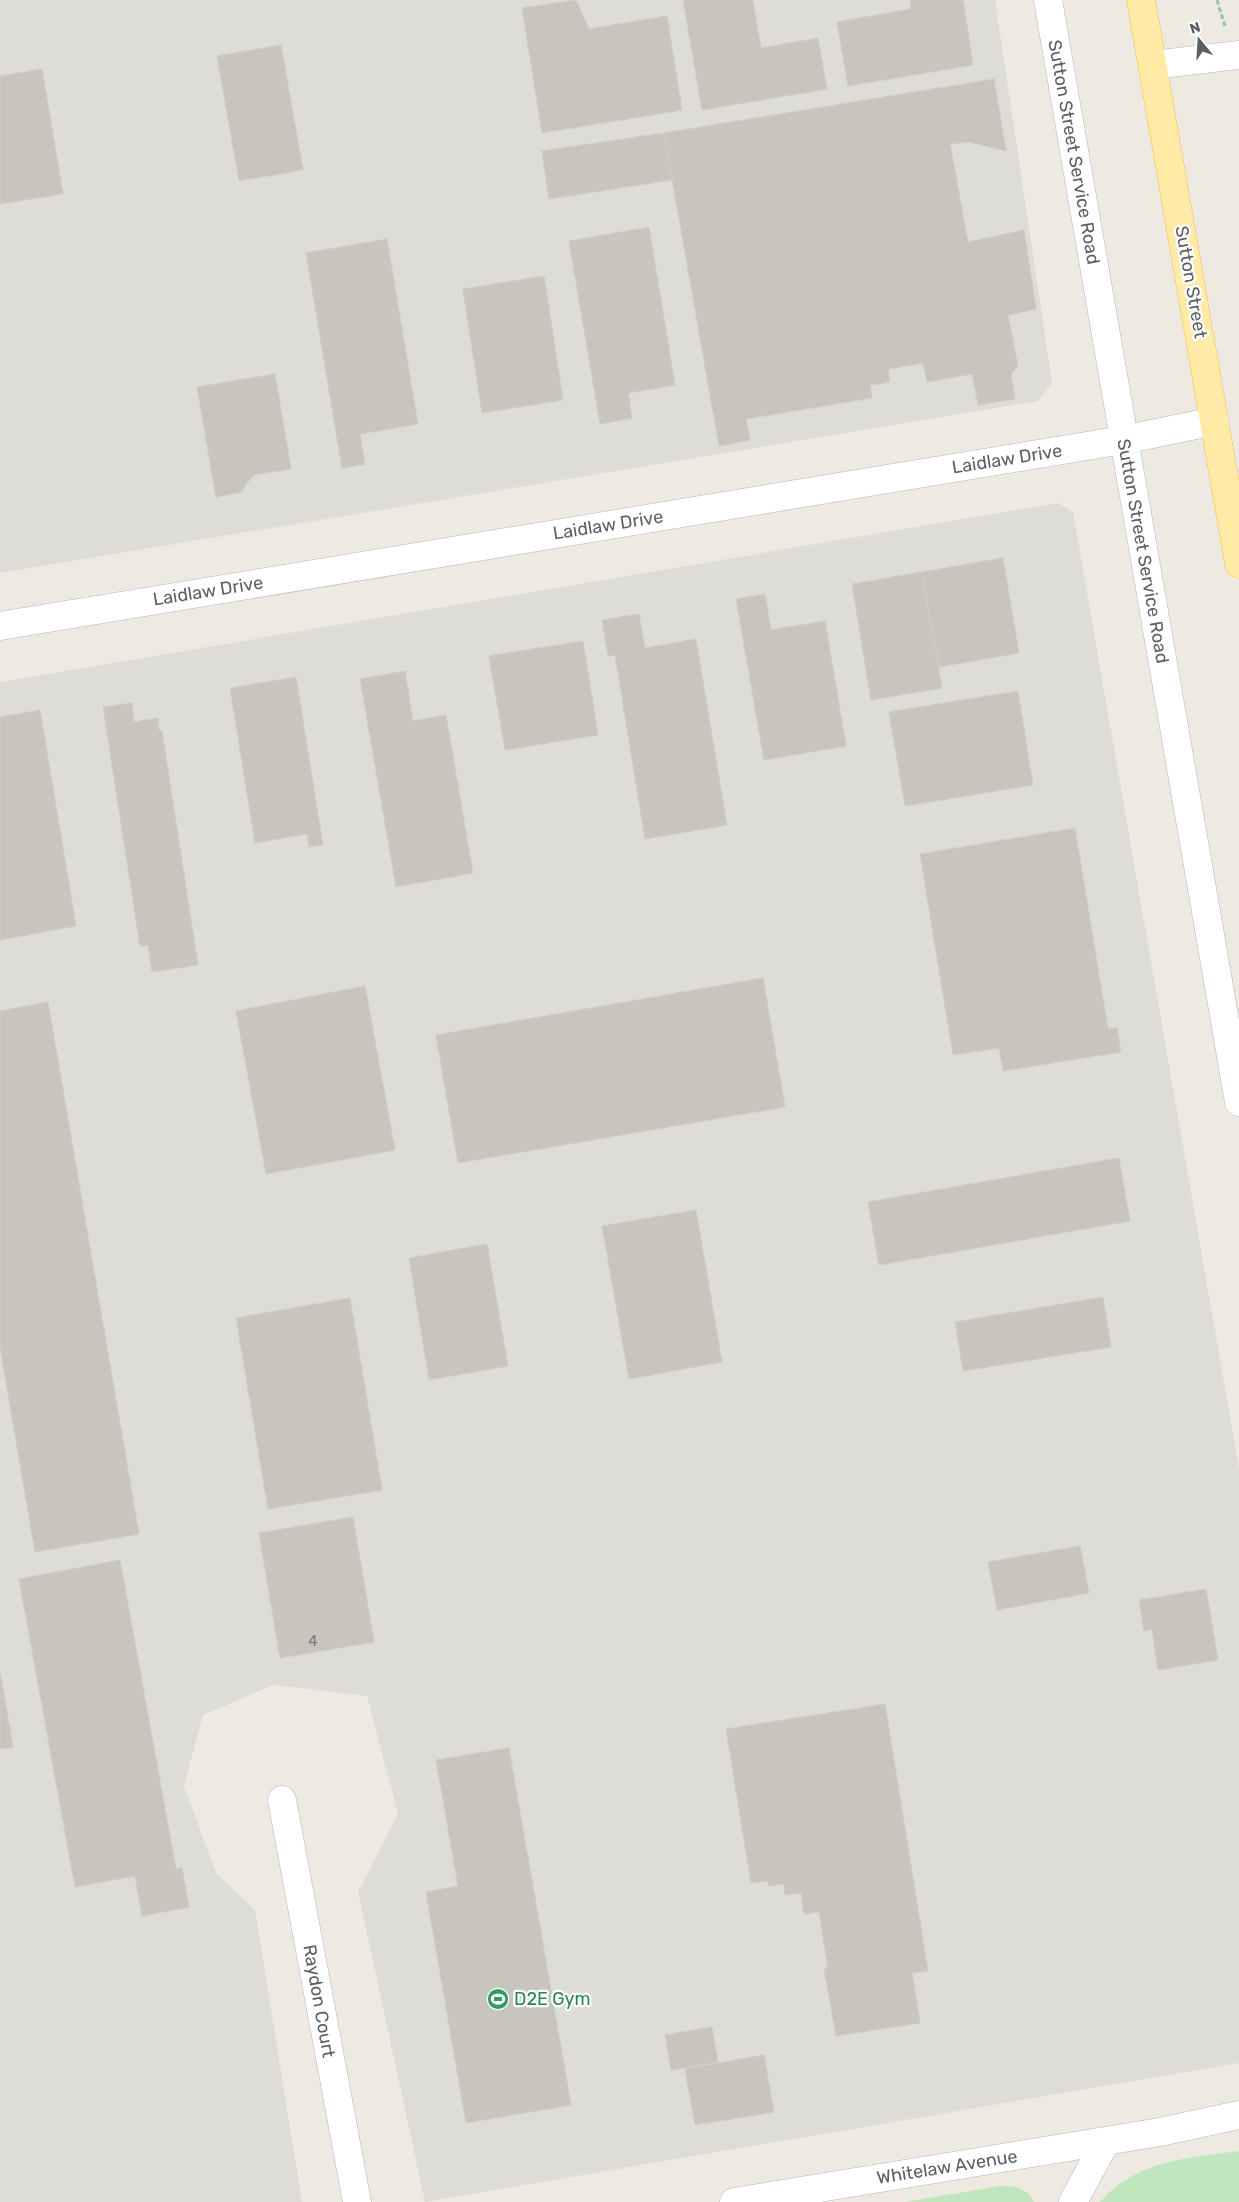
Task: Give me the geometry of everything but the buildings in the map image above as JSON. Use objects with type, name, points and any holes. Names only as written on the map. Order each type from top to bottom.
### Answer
[{"type":"main road","name":"Sutton Street","points":[[1141,0],[1239,564]]},
{"type":"street","name":"Sutton Street Service Road","points":[[1048,0],[1239,1102]]},
{"type":"street","points":[[1152,65],[1239,55]]},
{"type":"street","name":"Laidlaw Drive","points":[[0,626],[1123,440],[1215,421]]},
{"type":"street","name":"Raydon Court","points":[[282,1800],[357,2202]]},
{"type":"street","name":"Whitelaw Avenue","points":[[734,2202],[1160,2132],[1239,2115]]},
{"type":"street","name":"Whitelaw Avenue","points":[[1160,2132],[1239,2129]]},
{"type":"street","points":[[1074,2202],[1106,2141]]},
{"type":"shaded area","points":[[0,0],[995,0],[1052,382],[1038,401],[0,573]]},
{"type":"shaded area","points":[[1058,503],[1073,512],[1239,1469],[1239,2063],[425,2202],[358,1892],[398,1814],[367,1696],[273,1685],[203,1715],[184,1786],[216,1873],[255,1910],[302,2202],[0,2202],[0,682]]},
{"type":"green space","points":[[1239,2151],[1239,2202],[1100,2202],[1114,2188],[1130,2177],[1147,2169],[1182,2159]]},
{"type":"green space","points":[[1001,2186],[1015,2187],[1024,2191],[1034,2202],[905,2202]]},
{"type":"place","name":"D2E Gym","points":[[498,1999]]}]
